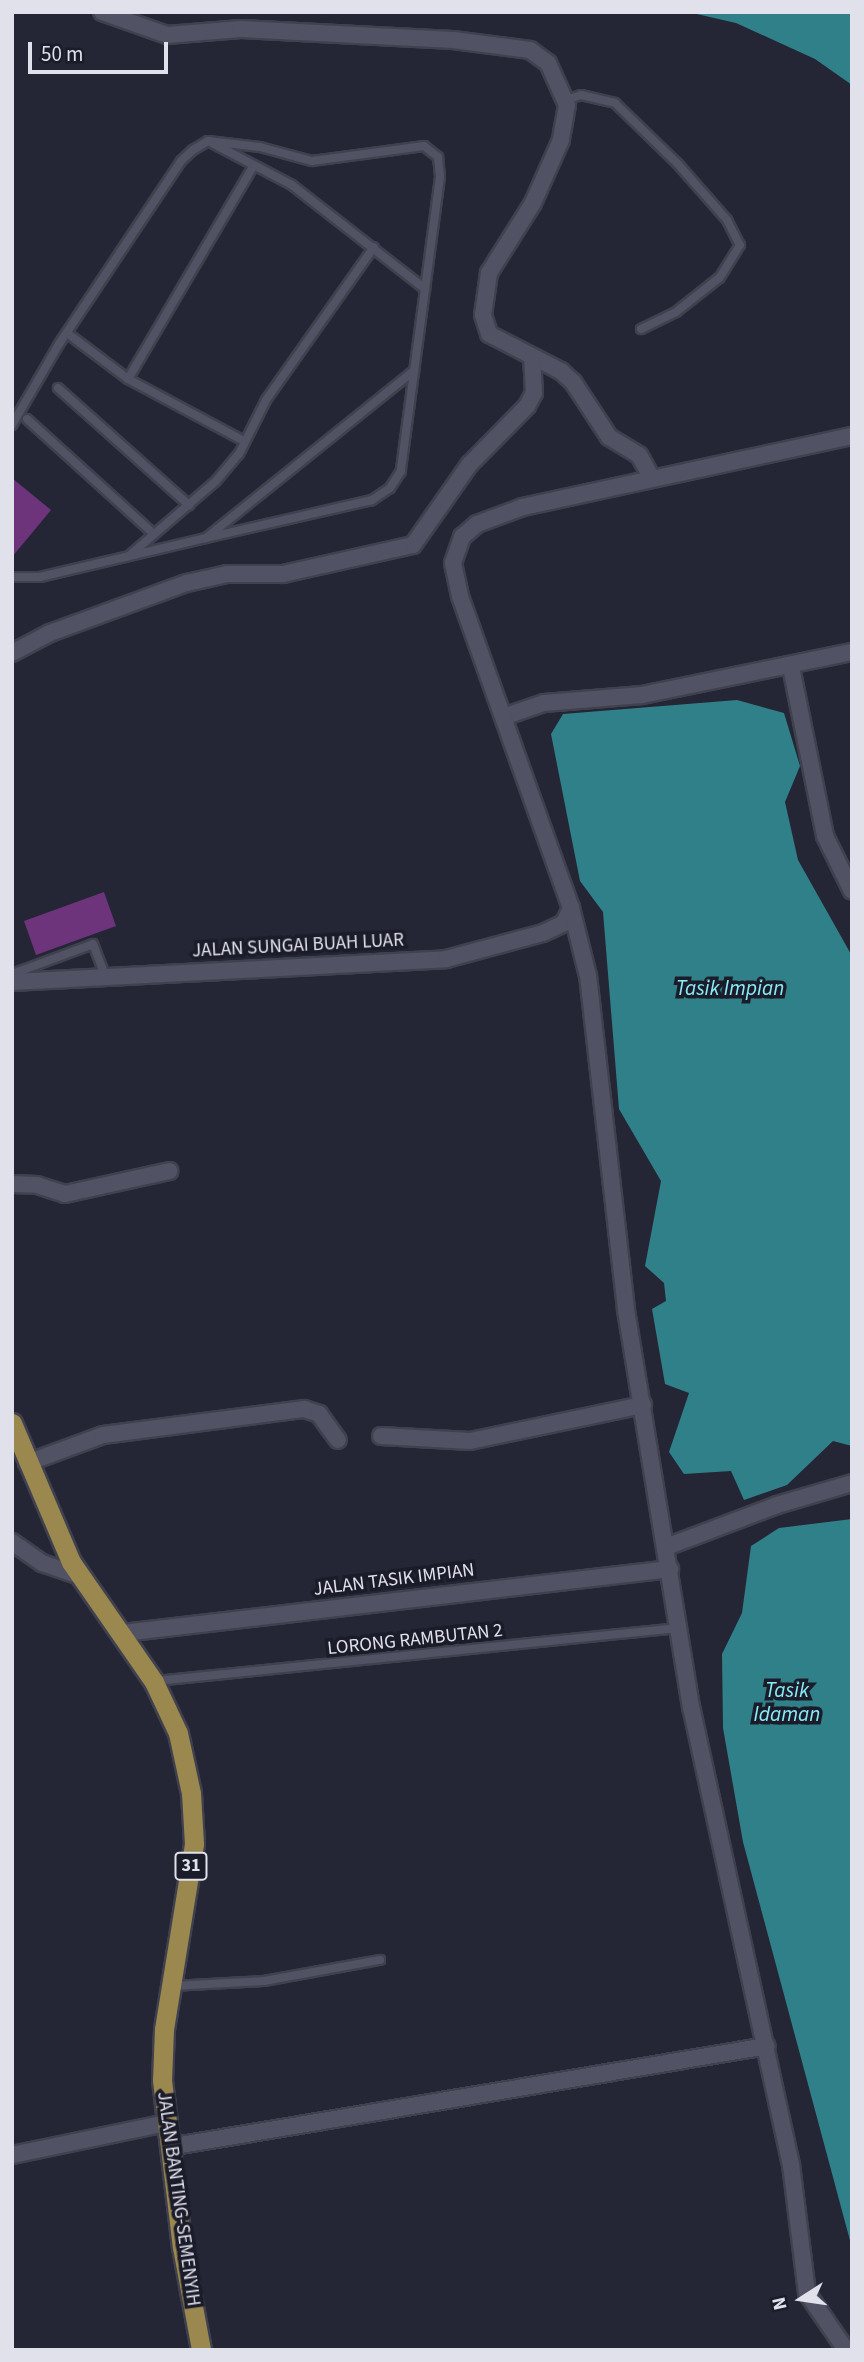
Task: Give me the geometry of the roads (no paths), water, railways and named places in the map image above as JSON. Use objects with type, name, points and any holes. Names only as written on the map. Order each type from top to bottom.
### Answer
[{"type":"main road","name":"JALAN BANTING-SEMENYIH","points":[[12,1423],[27,1463],[80,1576],[123,1633],[154,1682],[178,1733],[191,1793],[194,1844],[172,1986],[162,2080],[169,2147],[201,2350]]},
{"type":"street","points":[[102,12],[167,34],[241,29],[453,40],[530,50],[548,63],[565,100],[561,140],[533,203],[489,273],[484,292],[483,315],[489,334],[573,382],[609,437],[639,455],[652,478]]},
{"type":"street","points":[[12,653],[50,632],[187,583],[227,574],[284,574],[413,545],[469,465],[527,406],[534,393],[532,358]]},
{"type":"street","points":[[846,2350],[807,2292],[791,2165],[691,1707],[626,1309],[588,976],[571,908],[506,716],[460,596],[453,563],[463,537],[477,524],[523,507],[852,436]]},
{"type":"street","points":[[506,716],[544,703],[642,695],[791,667],[852,652]]},
{"type":"street","points":[[791,667],[825,836],[852,891]]},
{"type":"street","name":"JALAN SUNGAI BUAH LUAR","points":[[12,982],[446,959],[543,933],[564,923],[571,908]]},
{"type":"street","points":[[12,1184],[37,1185],[65,1194],[170,1171]]},
{"type":"street","points":[[381,1436],[470,1441],[643,1405]]},
{"type":"street","points":[[27,1463],[103,1436],[304,1409],[319,1415],[338,1440]]},
{"type":"street","points":[[666,1547],[777,1505],[852,1483]]},
{"type":"street","points":[[12,1542],[42,1563],[80,1576]]},
{"type":"street","name":"JALAN TASIK IMPIAN","points":[[123,1633],[670,1569]]},
{"type":"street","points":[[169,2147],[767,2046]]},
{"type":"street","points":[[12,2155],[166,2123]]},
{"type":"lane","points":[[565,100],[581,95],[615,103],[677,163],[727,220],[740,245],[719,278],[676,312],[641,329]]},
{"type":"lane","points":[[208,141],[292,185],[425,289]]},
{"type":"lane","points":[[12,425],[67,333],[180,161],[208,141],[260,147],[312,161],[424,146],[438,157],[440,177],[401,471],[390,488],[372,500],[40,577],[12,577]]},
{"type":"lane","points":[[128,379],[254,165]]},
{"type":"lane","points":[[128,557],[216,481],[244,442],[266,400],[374,247]]},
{"type":"lane","points":[[67,333],[128,379],[244,442]]},
{"type":"lane","points":[[206,538],[414,371]]},
{"type":"lane","points":[[58,388],[189,505]]},
{"type":"lane","points":[[27,419],[154,534]]},
{"type":"lane","points":[[12,974],[93,944],[106,978]]},
{"type":"lane","name":"LORONG RAMBUTAN 2","points":[[154,1682],[679,1628]]},
{"type":"lane","points":[[172,1986],[264,1981],[380,1960]]},
{"type":"water","points":[[688,12],[852,12],[852,85],[815,59],[736,23]]},
{"type":"water","name":"Tasik Impian","points":[[737,700],[784,713],[800,766],[785,802],[798,860],[852,956],[852,1446],[833,1441],[787,1485],[744,1500],[731,1471],[684,1474],[669,1452],[689,1393],[665,1384],[652,1309],[666,1301],[664,1283],[645,1266],[661,1181],[619,1109],[603,912],[580,881],[551,734],[563,714]]},
{"type":"water","name":"Tasik Idaman","points":[[852,1519],[852,2248],[743,1842],[723,1728],[722,1654],[742,1613],[751,1546],[779,1528]]}]
